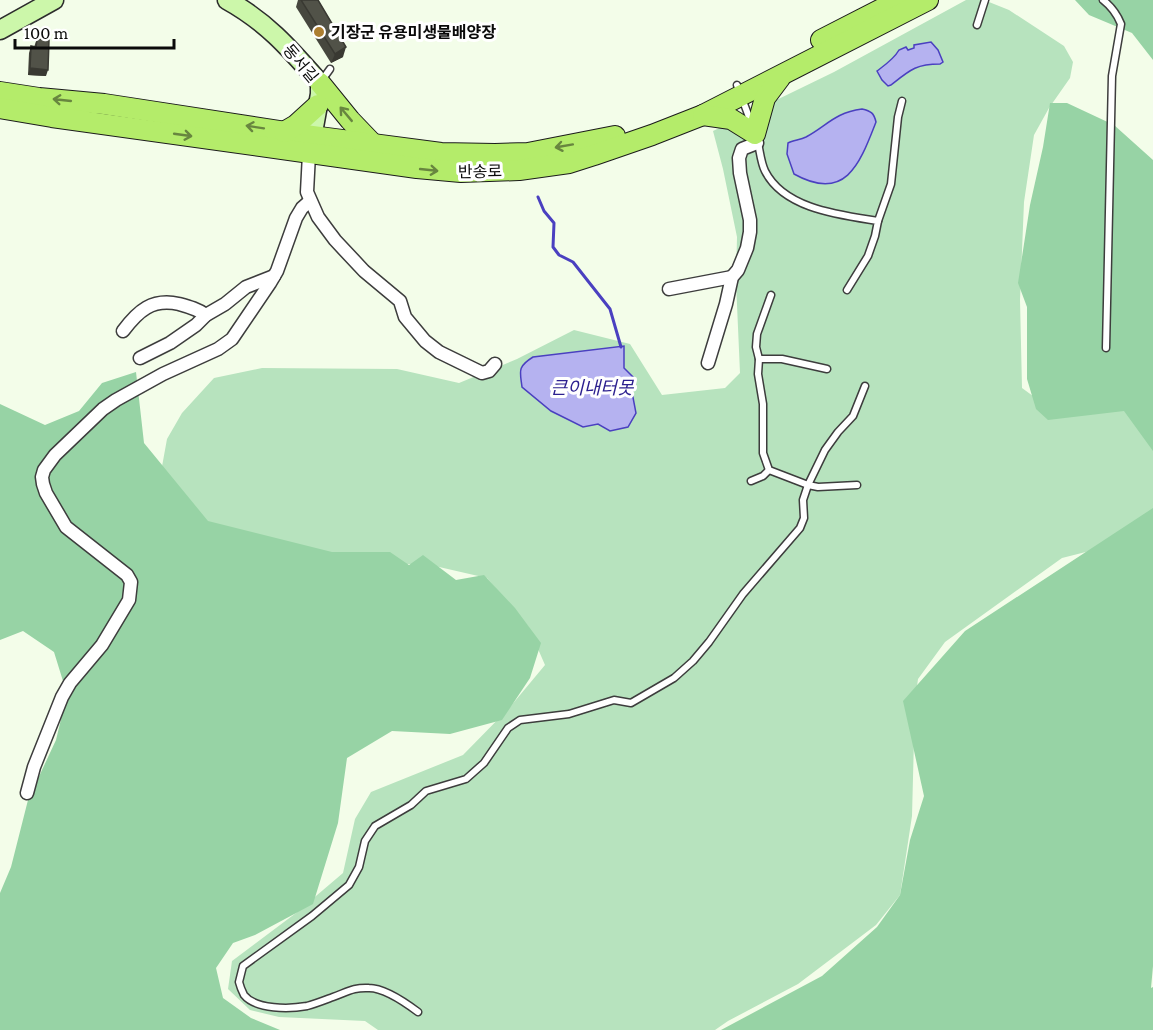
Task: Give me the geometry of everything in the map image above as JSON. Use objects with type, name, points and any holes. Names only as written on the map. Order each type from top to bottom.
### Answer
[{"type":"main road","name":"반송로","points":[[0,108],[52,117],[367,152],[445,171],[519,171],[569,163],[652,135],[703,114],[876,5],[899,0]]},
{"type":"main road","name":"반송로","points":[[367,152],[399,148],[441,153],[528,153],[607,138],[646,127],[784,73],[928,0]]},
{"type":"main road","points":[[703,114],[731,119],[756,138],[765,98],[784,73]]},
{"type":"main road","points":[[325,76],[367,152]]},
{"type":"main road","name":"반송로","points":[[0,92],[104,104],[284,132],[311,145]]},
{"type":"main road","points":[[284,132],[296,125],[318,105]]},
{"type":"street","points":[[0,30],[54,0]]},
{"type":"street","name":"동서길","points":[[227,0],[246,11],[325,76],[311,145]]},
{"type":"street","points":[[708,363],[732,277],[738,270],[747,248],[750,220],[739,158],[742,149],[756,138]]},
{"type":"street","points":[[311,145],[307,192],[318,217],[347,254],[400,301],[405,317],[411,326],[439,352],[482,373],[489,371],[495,364]]},
{"type":"street","points":[[27,793],[34,767],[62,697],[70,683],[102,645],[129,600],[131,582],[127,575],[66,527],[46,493],[42,477],[44,470],[55,455],[103,409],[146,382],[218,349],[232,339],[274,276],[296,218],[310,201]]},
{"type":"street","points":[[140,358],[170,343],[246,287],[274,276]]},
{"type":"street","points":[[669,289],[732,277]]},
{"type":"street","points":[[123,331],[137,314],[148,306],[160,303],[196,308],[206,315]]},
{"type":"lane","points":[[977,25],[985,0]]},
{"type":"lane","points":[[1103,0],[1112,7],[1121,24],[1112,76],[1106,348]]},
{"type":"lane","points":[[739,90],[765,170],[774,185],[788,197],[806,206],[878,221]]},
{"type":"lane","points":[[847,290],[868,256],[891,184],[898,117],[902,101]]},
{"type":"lane","points":[[771,295],[757,334],[756,347],[763,404],[763,453],[769,470],[818,487],[857,484]]},
{"type":"lane","points":[[759,359],[782,358],[827,369]]},
{"type":"lane","points":[[418,1012],[402,1000],[372,988],[356,987],[307,1006],[263,1005],[253,1002],[245,995],[239,982],[243,966],[312,916],[349,885],[359,867],[365,841],[375,826],[411,805],[426,791],[466,779],[484,763],[508,728],[520,720],[569,714],[614,700],[631,703],[658,689],[693,661],[743,594],[800,528],[804,518],[803,500],[808,485],[825,450],[853,416],[865,387]]},
{"type":"lane","points":[[751,481],[763,476],[769,470]]},
{"type":"green space","points":[[966,0],[984,0],[1009,10],[1064,46],[1073,62],[1070,78],[1034,135],[1024,202],[1020,300],[1022,388],[1063,418],[1125,396],[1153,414],[1153,535],[1062,558],[945,642],[918,679],[915,701],[912,816],[900,895],[876,925],[798,984],[715,1030],[378,1030],[365,1021],[279,1017],[250,1010],[228,989],[232,961],[296,913],[343,873],[355,819],[371,792],[463,755],[510,707],[545,665],[528,626],[487,578],[426,564],[332,564],[196,526],[157,494],[167,439],[182,413],[214,378],[262,368],[397,369],[459,383],[517,359],[574,330],[630,344],[662,395],[725,388],[740,373],[736,282],[737,237],[713,131],[834,72]]},
{"type":"green space","points":[[1075,0],[1153,0],[1153,60],[1132,33],[1089,15]]},
{"type":"green space","points":[[1050,103],[1067,103],[1114,125],[1153,160],[1153,451],[1124,411],[1048,420],[1036,409],[1027,379],[1027,307],[1018,283],[1030,205]]},
{"type":"green space","points":[[136,372],[144,443],[208,521],[332,552],[390,552],[409,565],[423,555],[456,580],[484,575],[515,608],[541,643],[530,678],[502,720],[450,734],[392,731],[347,758],[338,823],[313,904],[255,935],[233,943],[216,968],[223,998],[251,1018],[280,1030],[0,1030],[0,893],[11,867],[28,800],[56,740],[67,694],[54,652],[23,631],[0,640],[0,404],[45,425],[79,411],[102,383]]},
{"type":"green space","points":[[1153,508],[1153,966],[1151,988],[1153,987],[1153,1030],[721,1030],[822,976],[877,927],[900,895],[910,840],[924,796],[903,701],[965,631]]},
{"type":"water","points":[[931,42],[938,50],[943,62],[914,69],[888,86],[882,80],[877,71],[899,50],[906,47],[908,50],[914,48],[914,45]]},
{"type":"water","points":[[862,109],[872,113],[876,122],[864,152],[848,174],[839,181],[826,184],[812,182],[794,174],[787,154],[788,143],[806,137],[838,116]]},
{"type":"water","name":"큰이내터못","points":[[624,346],[624,368],[634,378],[631,387],[636,413],[628,427],[610,431],[598,424],[583,427],[551,411],[522,387],[522,367],[533,357]]},
{"type":"building","points":[[301,0],[318,0],[346,47],[335,54]]},
{"type":"building","points":[[37,39],[49,40],[48,70],[30,68],[31,46],[36,47]]},
{"type":"waterway","points":[[538,197],[544,211],[554,223],[553,247],[559,255],[573,262],[610,309],[621,347]]},
{"type":"place","name":"기장군 유용미생물배양장","points":[[319,32]]}]
